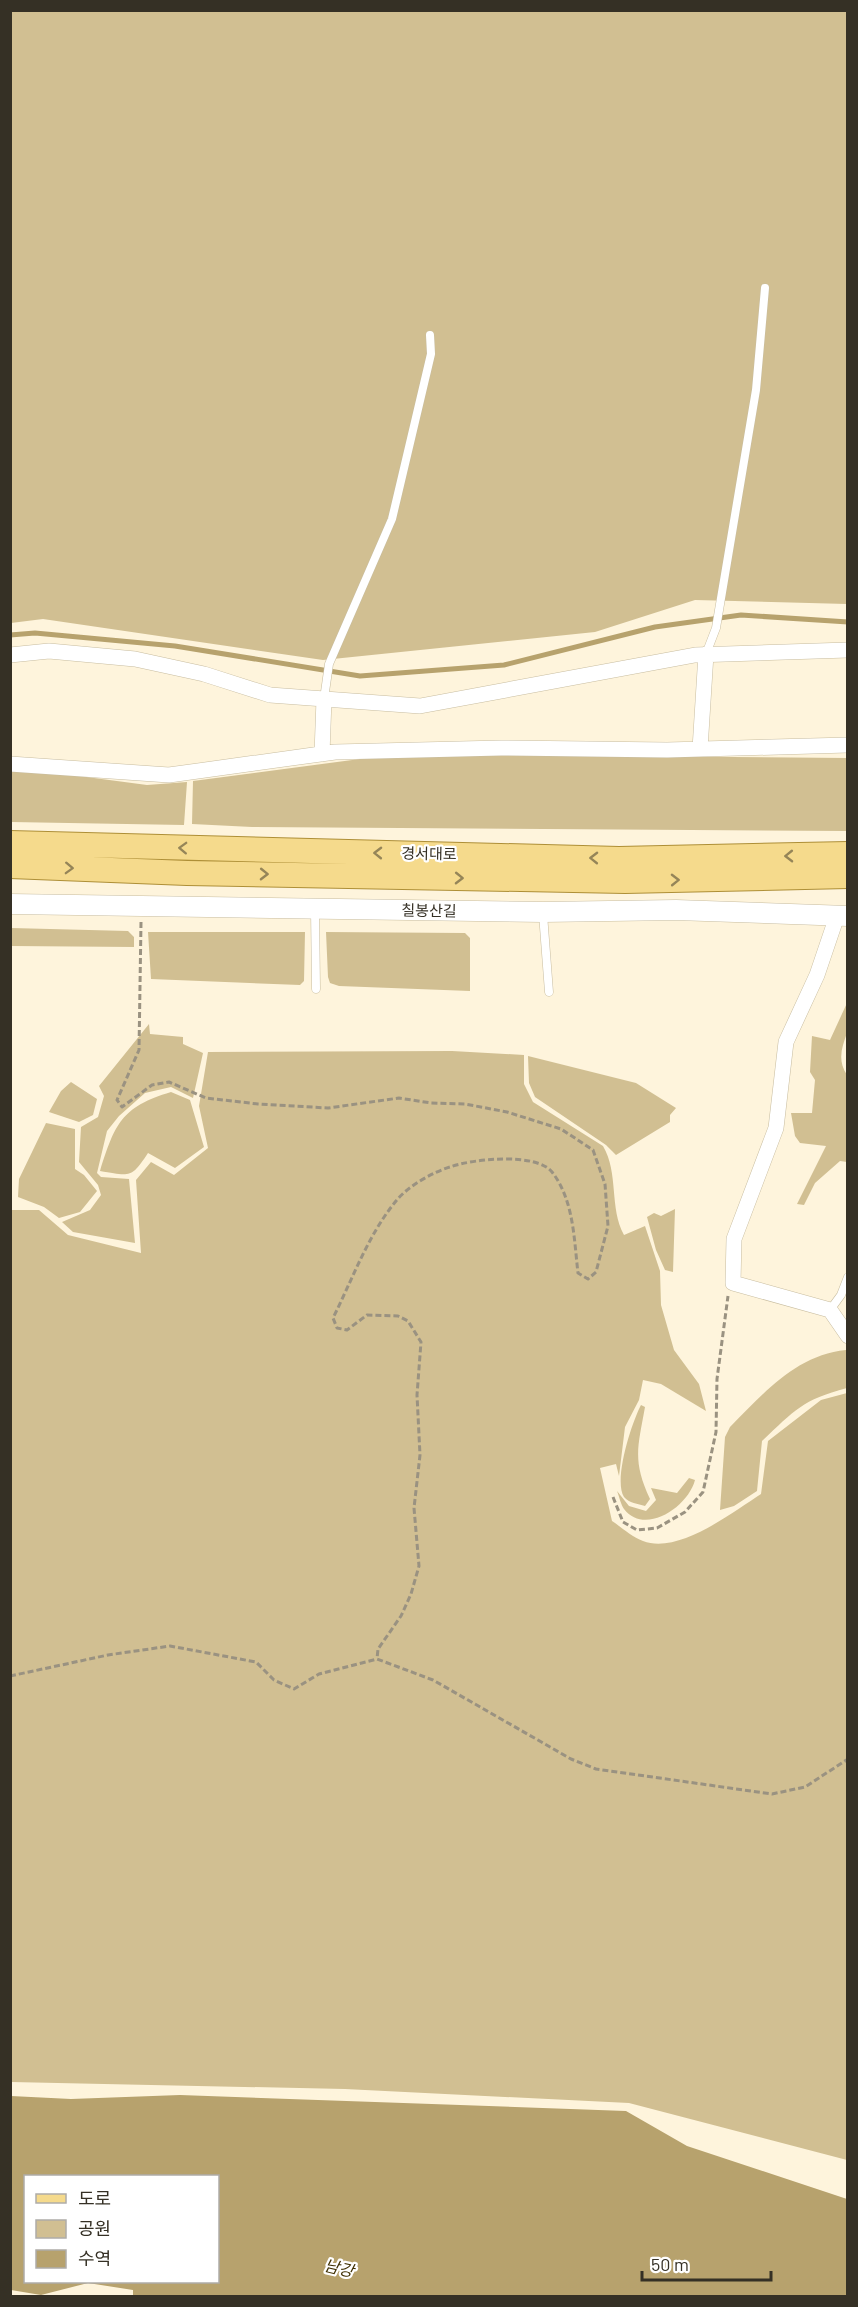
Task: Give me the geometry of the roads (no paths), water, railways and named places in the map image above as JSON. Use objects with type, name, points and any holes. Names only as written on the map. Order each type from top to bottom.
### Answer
[{"type":"main road","name":"경서대로","points":[[10,843],[619,859],[848,854]]},
{"type":"main road","name":"경서대로","points":[[10,866],[187,873],[625,881],[848,876]]},
{"type":"street","points":[[10,655],[50,651],[135,659],[204,674],[270,695],[420,706],[549,680],[706,654],[848,650]]},
{"type":"street","points":[[700,749],[706,654]]},
{"type":"street","points":[[322,754],[324,699]]},
{"type":"street","points":[[10,764],[169,775],[322,754],[501,748],[700,749],[848,745]]},
{"type":"street","name":"칠봉산길","points":[[10,904],[543,912],[676,910],[842,916]]},
{"type":"street","points":[[842,916],[786,1042],[776,1128],[734,1239],[733,1283],[830,1310],[848,1336]]},
{"type":"lane","points":[[706,654],[717,628],[756,390],[765,288]]},
{"type":"lane","points":[[324,699],[329,664],[392,519],[431,354],[430,335]]},
{"type":"lane","points":[[315,909],[316,988]]},
{"type":"lane","points":[[543,912],[549,992]]},
{"type":"lane","points":[[830,1310],[841,1295],[848,1277]]},
{"type":"water","name":"남강","points":[[180,2095],[626,2111],[687,2146],[847,2199],[847,2296],[133,2296],[133,2290],[88,2283],[41,2295],[11,2290],[11,2096],[71,2099]]},
{"type":"waterway","points":[[10,635],[35,633],[175,646],[360,676],[504,665],[655,627],[741,615],[848,622]]}]
